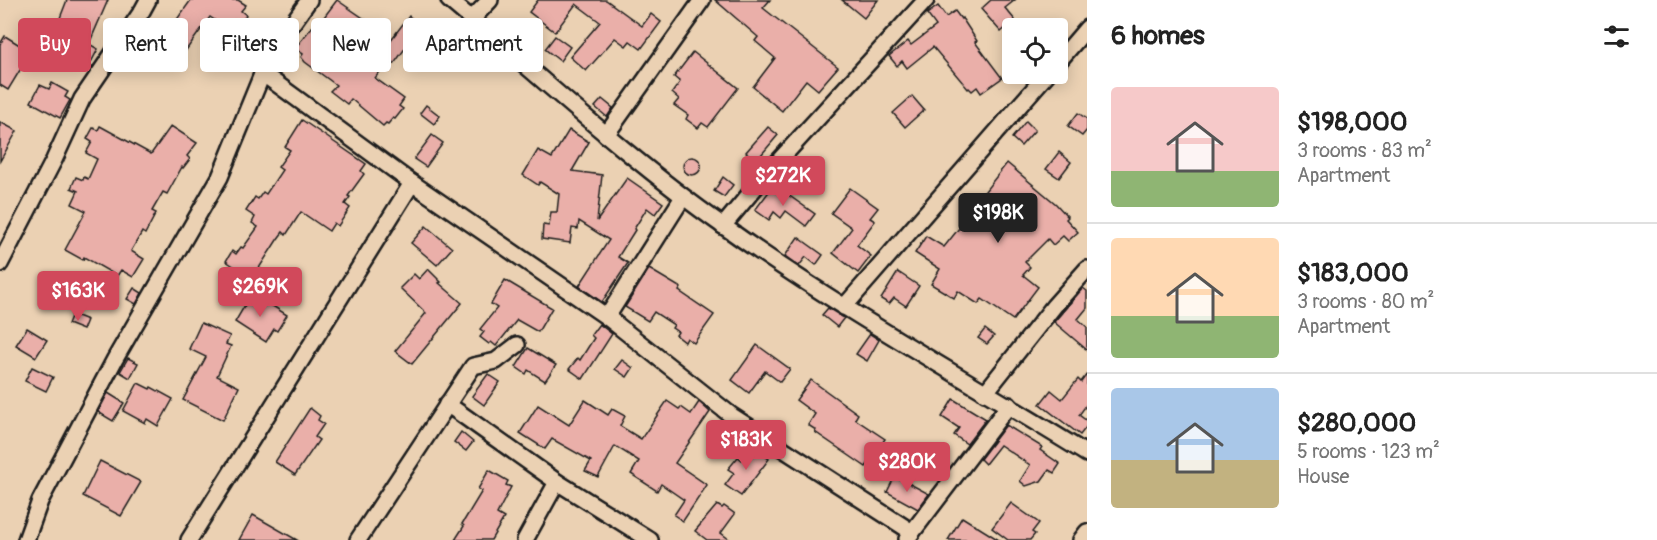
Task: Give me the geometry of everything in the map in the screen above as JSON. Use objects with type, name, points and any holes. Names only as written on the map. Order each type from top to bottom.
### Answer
[{"type":"street","points":[[0,264],[54,160],[82,99],[148,0]]},
{"type":"street","points":[[26,540],[40,501],[110,370],[220,177],[270,55],[309,0]]},
{"type":"street","points":[[449,0],[471,18]]},
{"type":"street","points":[[473,18],[490,0]]},
{"type":"street","points":[[606,135],[702,0]]},
{"type":"street","points":[[723,226],[764,177],[926,0]]},
{"type":"street","points":[[1068,50],[1087,28]]},
{"type":"street","points":[[533,72],[606,135],[723,226],[844,307],[1087,454]]},
{"type":"street","points":[[262,73],[412,183],[606,317],[732,416],[909,536],[1009,405]]},
{"type":"street","points":[[844,307],[1038,84]]},
{"type":"street","points":[[189,540],[412,183]]},
{"type":"street","points":[[606,317],[683,197]]},
{"type":"street","points":[[985,393],[1054,306],[1087,269]]},
{"type":"street","points":[[358,540],[473,366],[496,361],[517,345]]},
{"type":"street","points":[[447,404],[557,482],[650,540]]},
{"type":"street","points":[[525,540],[557,482]]},
{"type":"street","points":[[1081,540],[1087,532]]},
{"type":"building","points":[[67,0],[108,0],[91,39],[91,18],[60,18]]},
{"type":"building","points":[[191,0],[238,0],[246,5],[241,11],[246,15],[244,18],[200,18],[200,31],[188,47],[188,18],[178,18]]},
{"type":"building","points":[[337,0],[363,18],[323,18]]},
{"type":"building","points":[[538,0],[606,0],[642,26],[651,14],[661,22],[641,49],[630,41],[626,46],[615,38],[586,71],[570,57],[600,22],[576,4],[555,32],[543,23],[543,18],[537,18],[529,12]]},
{"type":"building","points":[[715,0],[770,0],[763,8],[838,67],[818,90],[806,80],[782,111],[753,87],[775,58],[755,41],[758,37]]},
{"type":"building","points":[[842,0],[878,0],[864,18]]},
{"type":"building","points":[[991,0],[1015,0],[1005,8],[1013,18],[1002,18],[1001,32],[981,9]]},
{"type":"building","points":[[938,6],[946,17],[955,11],[1002,78],[981,93],[977,87],[972,91],[933,47],[907,68],[902,61],[897,66],[889,56],[908,41],[911,45],[936,26],[927,14]]},
{"type":"building","points":[[403,24],[403,51],[394,64],[391,62],[391,40]]},
{"type":"building","points":[[311,28],[311,66],[301,57],[303,54],[299,51],[299,43]]},
{"type":"building","points":[[5,36],[18,44],[19,72],[8,90],[0,85],[0,44]]},
{"type":"building","points":[[555,36],[570,47],[560,61],[545,49]]},
{"type":"building","points":[[91,45],[98,49],[91,62]]},
{"type":"building","points":[[693,52],[738,88],[708,127],[702,123],[698,128],[686,119],[688,115],[674,105],[679,99],[672,93],[680,82],[674,77]]},
{"type":"building","points":[[318,72],[380,72],[375,78],[404,99],[399,106],[403,109],[395,119],[393,118],[383,126],[351,99],[347,104],[330,91],[336,85]]},
{"type":"building","points":[[52,83],[68,92],[65,97],[70,100],[60,118],[31,102],[40,85],[49,89]]},
{"type":"building","points":[[912,96],[924,110],[905,127],[893,113]]},
{"type":"building","points":[[602,99],[613,108],[607,117],[595,107]]},
{"type":"building","points":[[426,105],[440,116],[434,124],[420,113]]},
{"type":"building","points":[[1078,113],[1087,119],[1087,130],[1082,136],[1068,126]]},
{"type":"building","points":[[302,120],[366,164],[361,171],[364,174],[348,196],[350,197],[345,204],[350,208],[338,226],[334,223],[329,231],[301,212],[286,235],[283,232],[277,240],[259,268],[262,270],[253,284],[232,270],[235,267],[226,261],[232,251],[236,254],[241,247],[243,248],[258,227],[252,223],[255,217],[246,211],[255,197],[258,199],[263,192],[266,194],[282,170],[278,167],[290,150],[285,147]]},
{"type":"building","points":[[1026,121],[1035,130],[1021,146],[1012,138]]},
{"type":"building","points":[[0,122],[17,131],[0,161]]},
{"type":"building","points":[[100,126],[151,154],[171,126],[197,143],[187,156],[190,159],[182,167],[167,194],[163,192],[152,211],[156,213],[145,234],[142,232],[131,251],[144,259],[133,277],[121,270],[117,276],[84,257],[83,260],[65,250],[86,211],[72,204],[78,191],[71,188],[76,177],[83,180],[84,177],[88,179],[97,159],[86,153],[92,142],[87,139],[93,128],[98,130]]},
{"type":"building","points":[[768,127],[778,135],[756,161],[746,152]]},
{"type":"building","points":[[569,130],[589,142],[572,171],[602,175],[597,221],[627,178],[663,203],[655,214],[647,208],[634,229],[618,257],[628,263],[602,302],[579,286],[609,240],[579,221],[578,229],[572,228],[570,243],[542,239],[543,225],[549,226],[551,212],[557,212],[559,194],[540,182],[538,185],[523,175],[538,150],[552,158]]},
{"type":"building","points":[[432,135],[443,143],[426,167],[414,159]]},
{"type":"building","points":[[1059,152],[1071,162],[1059,178],[1046,169]]},
{"type":"building","points":[[688,157],[696,157],[701,162],[699,173],[688,175],[683,170],[683,162]]},
{"type":"building","points":[[1007,163],[1056,204],[1078,232],[1068,241],[1063,236],[1053,245],[1048,239],[1025,262],[1030,267],[1023,275],[1038,287],[1013,320],[982,299],[978,304],[958,291],[954,298],[931,284],[940,269],[915,253],[926,236],[944,247],[960,227],[963,229],[979,208],[971,202],[978,192],[982,195]]},
{"type":"building","points":[[723,177],[733,185],[724,197],[714,191]]},
{"type":"building","points":[[774,185],[815,214],[806,226],[786,211],[781,218],[774,212],[769,220],[755,210]]},
{"type":"building","points":[[850,188],[878,208],[870,218],[875,221],[857,245],[871,256],[858,273],[833,253],[852,228],[831,213]]},
{"type":"building","points":[[426,226],[452,248],[437,265],[411,243]]},
{"type":"building","points":[[798,237],[823,255],[816,265],[806,257],[799,266],[785,256]]},
{"type":"building","points":[[428,269],[441,282],[439,283],[462,303],[412,364],[395,351],[426,313],[400,288],[414,274],[419,279]]},
{"type":"building","points":[[649,269],[681,288],[679,291],[714,315],[694,343],[687,338],[685,342],[676,335],[678,332],[672,328],[674,325],[654,312],[648,321],[625,307]]},
{"type":"building","points":[[898,272],[919,286],[906,306],[894,298],[889,304],[881,299]]},
{"type":"building","points":[[505,280],[552,308],[538,332],[517,320],[496,346],[480,337],[484,332],[480,329],[497,308],[491,304]]},
{"type":"building","points":[[134,288],[142,293],[136,304],[127,299]]},
{"type":"building","points":[[1083,288],[1087,291],[1087,308],[1078,319],[1087,327],[1087,350],[1054,322]]},
{"type":"building","points":[[252,293],[287,315],[277,331],[274,329],[266,342],[235,322]]},
{"type":"building","points":[[828,308],[844,318],[837,327],[822,315]]},
{"type":"building","points":[[72,314],[87,320],[83,330],[68,324]]},
{"type":"building","points":[[201,323],[230,336],[226,344],[231,346],[217,376],[239,387],[223,420],[183,400],[206,357],[189,349]]},
{"type":"building","points":[[599,324],[612,334],[583,379],[569,369],[578,358],[580,360],[594,338],[591,335]]},
{"type":"building","points":[[27,328],[47,340],[36,357],[16,345]]},
{"type":"building","points":[[985,329],[994,336],[987,344],[978,338]]},
{"type":"building","points":[[870,334],[879,340],[867,361],[856,354]]},
{"type":"building","points":[[757,345],[790,369],[780,382],[765,371],[749,393],[732,380]]},
{"type":"building","points":[[528,348],[556,365],[545,381],[528,370],[526,374],[516,367]]},
{"type":"building","points":[[128,358],[138,363],[130,378],[120,372]]},
{"type":"building","points":[[622,360],[633,368],[627,377],[615,369]]},
{"type":"building","points":[[32,367],[53,377],[46,391],[25,381]]},
{"type":"building","points":[[488,374],[500,382],[484,405],[472,396]]},
{"type":"building","points":[[1087,374],[1087,404],[1079,415],[1087,421],[1087,426],[1080,435],[1040,404],[1051,390],[1062,399],[1078,379],[1081,382]]},
{"type":"building","points":[[811,380],[858,414],[855,419],[885,439],[866,467],[808,425],[815,414],[796,400]]},
{"type":"building","points":[[138,383],[173,399],[158,426],[147,419],[145,423],[123,411]]},
{"type":"building","points":[[108,393],[124,403],[113,421],[98,412]]},
{"type":"building","points":[[953,399],[986,419],[967,444],[954,435],[959,428],[942,417]]},
{"type":"building","points":[[585,400],[608,415],[612,409],[625,416],[620,426],[641,439],[667,401],[691,414],[699,402],[710,412],[675,463],[707,485],[683,521],[674,515],[684,500],[661,484],[657,491],[631,474],[639,461],[615,446],[598,477],[585,471],[591,461],[552,439],[545,449],[520,433],[538,405],[569,425]]},
{"type":"building","points":[[310,408],[320,416],[318,420],[324,424],[315,437],[319,440],[295,475],[275,462]]},
{"type":"building","points":[[1006,425],[1042,447],[1040,450],[1060,464],[1054,473],[1049,470],[1041,481],[1026,486],[1020,481],[1030,465],[1000,445],[985,464],[980,459]]},
{"type":"building","points":[[461,432],[473,442],[466,451],[454,442]]},
{"type":"building","points":[[752,447],[769,459],[741,496],[725,485],[734,473],[728,469],[738,457],[742,460]]},
{"type":"building","points":[[100,461],[141,482],[121,516],[83,496]]},
{"type":"building","points":[[489,470],[508,481],[506,485],[511,487],[497,514],[504,518],[491,540],[455,540],[482,491],[478,489]]},
{"type":"building","points":[[895,476],[929,494],[918,509],[887,492]]},
{"type":"building","points":[[1011,503],[1039,523],[1032,532],[1035,534],[1030,540],[1008,540],[992,528]]},
{"type":"building","points":[[717,505],[722,508],[724,506],[735,514],[721,533],[730,540],[707,540],[695,531]]},
{"type":"building","points":[[253,515],[297,540],[239,540]]},
{"type":"building","points":[[962,517],[999,540],[948,540]]}]
